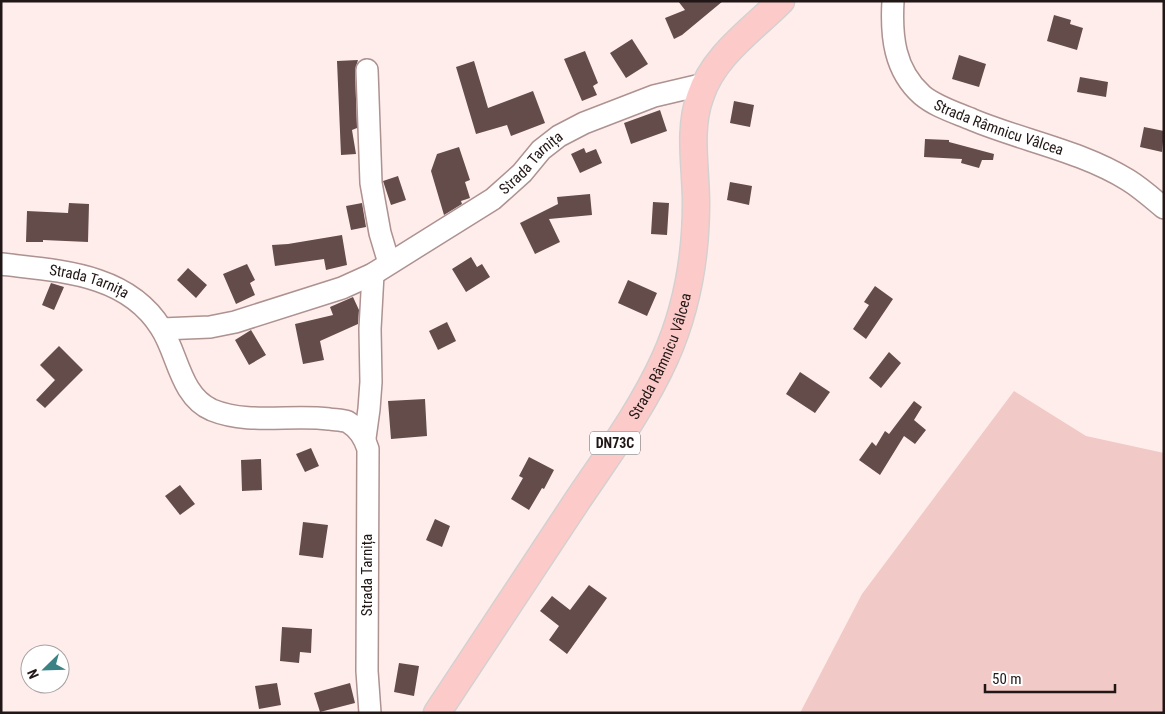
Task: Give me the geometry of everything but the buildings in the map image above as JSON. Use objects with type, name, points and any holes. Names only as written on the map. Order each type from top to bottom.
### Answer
[{"type":"main road","name":"Strada Râmnicu Vâlcea","points":[[437,713],[632,418],[665,358],[679,319],[691,273],[695,223],[695,122],[700,96],[705,84],[722,58],[781,1]]},
{"type":"street","name":"Strada Râmnicu Vâlcea","points":[[893,1],[894,50],[905,74],[922,95],[936,104],[987,126],[1088,160],[1127,179],[1164,208]]},
{"type":"street","points":[[366,70],[371,183],[380,233],[381,268]]},
{"type":"street","name":"Strada Tarnița","points":[[162,329],[183,330],[235,322],[342,288],[381,268],[492,199],[522,173],[541,150],[558,136],[584,123],[654,96],[705,84]]},
{"type":"street","name":"Strada Tarnița","points":[[1,264],[100,280],[119,288],[135,299],[150,313],[162,329],[181,374],[193,396],[211,409],[241,418],[320,418],[346,421],[361,432],[368,449],[367,671],[370,713]]},
{"type":"street","name":"Strada Tarnița","points":[[365,438],[370,409],[370,329],[381,268]]},
{"type":"shaded area","points":[[1014,391],[1086,436],[1164,453],[1164,713],[800,713],[862,594]]}]
